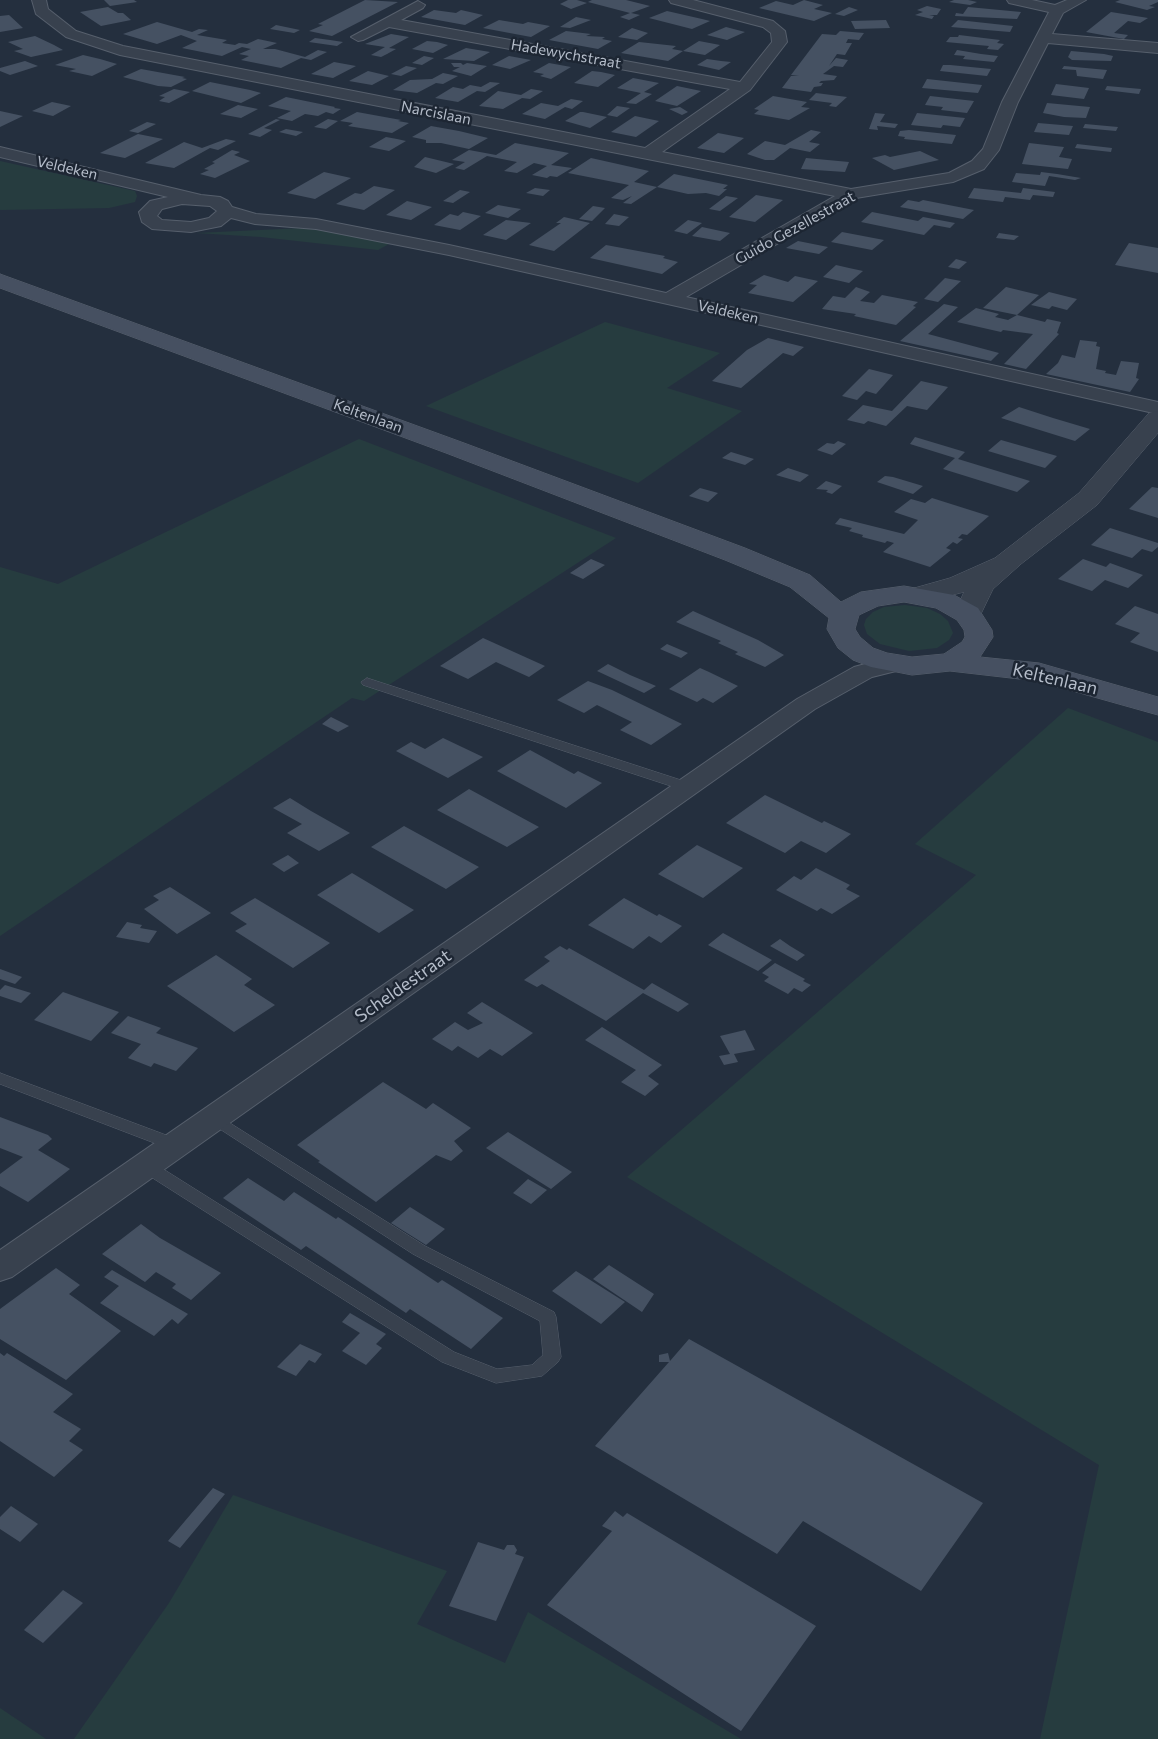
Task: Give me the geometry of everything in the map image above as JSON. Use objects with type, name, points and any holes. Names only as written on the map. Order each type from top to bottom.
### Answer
[{"type":"main road","name":"Keltenlaan","points":[[0,281],[455,448],[735,554],[800,581],[831,608],[863,654],[894,664],[912,666],[950,662],[1039,672],[1158,706]]},
{"type":"main road","name":"Keltenlaan","points":[[735,554],[853,588],[944,601],[973,622],[1023,651],[1098,679],[1158,706]]},
{"type":"main road","name":"Keltenlaan","points":[[846,628],[859,603],[871,598],[909,595]]},
{"type":"main road","name":"Keltenlaan","points":[[950,662],[974,647],[979,637],[973,622]]},
{"type":"street","name":"Narcislaan","points":[[39,0],[41,12],[71,34],[120,50],[851,194]]},
{"type":"street","points":[[648,154],[744,87],[778,46],[780,38],[778,32],[752,19],[676,0]]},
{"type":"street","points":[[1014,0],[1057,10],[1079,0]]},
{"type":"street","points":[[358,37],[418,5]]},
{"type":"street","name":"Guido Gezellestraat","points":[[669,299],[851,194],[953,177],[978,165],[991,150],[1010,102],[1057,10]]},
{"type":"street","name":"Hadewychstraat","points":[[387,22],[744,87]]},
{"type":"street","points":[[1041,38],[1158,48]]},
{"type":"street","name":"Veldeken","points":[[0,152],[218,203],[225,211],[255,219],[346,229],[437,247],[1154,410]]},
{"type":"street","name":"Veldeken","points":[[135,183],[163,202]]},
{"type":"street","name":"Veldeken","points":[[194,198],[163,202],[148,212],[150,221],[172,227],[206,225],[257,227],[298,222]]},
{"type":"street","points":[[206,225],[222,218],[225,211]]},
{"type":"street","points":[[973,622],[982,584],[1011,558],[1088,499],[1154,410],[1158,385]]},
{"type":"street","points":[[909,595],[960,584],[1011,558]]},
{"type":"street","name":"Scheldestraat","points":[[806,704],[842,670],[847,656],[846,628]]},
{"type":"street","name":"Scheldestraat","points":[[0,1268],[806,704],[863,672],[894,664]]},
{"type":"lane","points":[[367,682],[688,787]]},
{"type":"lane","points":[[0,1078],[176,1145]]},
{"type":"lane","points":[[146,1166],[448,1357],[496,1376],[536,1371],[552,1358],[548,1317],[419,1250],[214,1118]]},
{"type":"green space","points":[[0,161],[135,191],[137,196],[135,202],[109,208],[0,210]]},
{"type":"green space","points":[[303,228],[341,233],[389,244],[378,250],[261,237],[196,233]]},
{"type":"green space","points":[[605,322],[720,353],[667,388],[742,411],[638,483],[426,406]]},
{"type":"green space","points":[[359,439],[616,538],[364,701],[352,698],[0,936],[0,567],[58,584]]},
{"type":"green space","points":[[905,605],[927,608],[940,614],[948,621],[953,633],[949,640],[937,648],[909,651],[880,644],[867,634],[864,625],[873,612],[884,607]]},
{"type":"green space","points":[[1068,708],[1158,742],[1158,1739],[1040,1739],[1099,1465],[627,1177],[976,875],[915,844]]},
{"type":"green space","points":[[233,1495],[447,1571],[417,1624],[505,1663],[528,1612],[741,1739],[74,1739],[169,1603]]},
{"type":"green space","points":[[0,1708],[46,1739],[0,1739]]},
{"type":"building","points":[[104,0],[134,0],[137,2],[110,6]]},
{"type":"building","points":[[365,0],[398,2],[332,36],[309,31],[323,25],[318,24]]},
{"type":"building","points":[[568,0],[587,3],[571,9],[560,4]]},
{"type":"building","points":[[626,0],[650,6],[631,13],[640,15],[629,20],[620,17],[630,13],[588,2]]},
{"type":"building","points":[[804,0],[823,5],[814,9],[832,13],[814,21],[759,8],[776,1],[793,5]]},
{"type":"building","points":[[954,0],[977,2],[970,5],[949,2]]},
{"type":"building","points":[[1158,0],[1158,2],[1149,6],[1155,7],[1147,10],[1115,2]]},
{"type":"building","points":[[927,6],[941,9],[937,15],[929,15],[934,16],[932,19],[915,15],[923,12],[917,10]]},
{"type":"building","points":[[108,7],[118,13],[123,13],[131,20],[101,26],[80,12]]},
{"type":"building","points":[[849,7],[858,10],[844,16],[835,14]]},
{"type":"building","points":[[968,7],[1021,12],[1017,19],[955,16],[956,13],[963,14]]},
{"type":"building","points":[[434,10],[456,13],[461,10],[483,15],[465,25],[421,17]]},
{"type":"building","points":[[667,11],[710,21],[692,29],[649,18]]},
{"type":"building","points":[[1111,12],[1148,18],[1140,23],[1128,21],[1114,33],[1128,35],[1124,39],[1086,32]]},
{"type":"building","points":[[9,15],[23,28],[0,32],[0,16]]},
{"type":"building","points":[[576,17],[591,20],[570,28],[560,27]]},
{"type":"building","points":[[499,20],[550,26],[531,37],[483,28]]},
{"type":"building","points":[[886,20],[890,28],[855,29],[851,21]]},
{"type":"building","points":[[958,20],[1013,26],[1010,32],[951,27]]},
{"type":"building","points":[[157,22],[192,32],[199,29],[208,30],[197,35],[227,40],[222,43],[247,44],[258,39],[277,43],[263,49],[275,49],[305,57],[318,50],[327,52],[311,60],[301,58],[281,68],[241,60],[249,56],[239,54],[251,49],[242,47],[222,56],[182,48],[197,41],[181,35],[157,44],[123,34]]},
{"type":"building","points":[[276,25],[300,30],[294,33],[270,29]]},
{"type":"building","points":[[726,27],[745,32],[727,40],[707,35]]},
{"type":"building","points":[[632,28],[648,33],[637,40],[618,37]]},
{"type":"building","points":[[566,31],[591,34],[586,36],[605,37],[602,39],[612,41],[598,49],[549,40]]},
{"type":"building","points":[[840,31],[864,33],[859,40],[848,39],[846,43],[852,43],[845,55],[837,54],[829,66],[836,58],[848,60],[843,67],[834,66],[823,74],[837,76],[834,80],[821,81],[819,83],[823,83],[821,86],[814,87],[811,92],[782,88],[791,76],[799,76],[791,75],[822,34],[836,35]]},
{"type":"building","points":[[391,34],[409,37],[389,48],[396,49],[381,57],[371,55],[385,47],[365,44]]},
{"type":"building","points":[[959,35],[1000,40],[997,43],[1004,44],[998,50],[987,49],[989,46],[946,42],[950,37]]},
{"type":"building","points":[[35,36],[63,50],[31,57],[14,51],[23,49],[8,42]]},
{"type":"building","points":[[315,38],[343,42],[337,46],[309,42]]},
{"type":"building","points":[[427,41],[448,45],[433,53],[412,49]]},
{"type":"building","points":[[699,41],[720,45],[705,55],[683,51]]},
{"type":"building","points":[[639,42],[676,46],[672,49],[683,51],[668,61],[621,53]]},
{"type":"building","points":[[466,48],[490,52],[474,61],[443,59]]},
{"type":"building","points":[[957,50],[998,56],[994,62],[963,59],[965,56],[954,55]]},
{"type":"building","points":[[1071,51],[1113,56],[1111,61],[1072,60],[1068,57]]},
{"type":"building","points":[[83,55],[117,64],[92,76],[69,71],[76,69],[55,65]]},
{"type":"building","points":[[424,56],[434,58],[422,65],[412,63]]},
{"type":"building","points":[[509,56],[531,60],[510,69],[492,65]]},
{"type":"building","points":[[707,59],[731,62],[719,70],[697,65]]},
{"type":"building","points":[[25,61],[38,66],[10,75],[0,71],[0,68]]},
{"type":"building","points":[[334,62],[356,66],[333,78],[311,74]]},
{"type":"building","points":[[451,63],[487,66],[471,76],[452,71],[460,67],[454,67]]},
{"type":"building","points":[[549,63],[571,67],[551,79],[540,76],[544,74],[533,72]]},
{"type":"building","points":[[943,65],[991,69],[987,76],[940,71]]},
{"type":"building","points":[[406,66],[417,68],[401,76],[391,74]]},
{"type":"building","points":[[1064,66],[1107,70],[1103,79],[1077,76],[1076,70],[1062,69]]},
{"type":"building","points":[[141,69],[187,79],[171,87],[123,77]]},
{"type":"building","points":[[368,71],[389,76],[372,85],[349,81]]},
{"type":"building","points":[[592,71],[615,75],[598,87],[574,83]]},
{"type":"building","points":[[443,73],[458,76],[443,84],[436,83],[417,93],[393,90],[410,80],[432,79]]},
{"type":"building","points":[[633,78],[659,83],[644,92],[652,94],[636,104],[626,103],[641,93],[617,88]]},
{"type":"building","points":[[927,79],[982,85],[978,93],[922,88]]},
{"type":"building","points":[[210,82],[261,93],[241,103],[192,91]]},
{"type":"building","points":[[490,82],[500,83],[485,92],[477,91],[458,102],[435,98],[453,87],[463,89],[470,85],[481,87]]},
{"type":"building","points":[[1056,84],[1089,88],[1084,99],[1051,95]]},
{"type":"building","points":[[677,86],[701,91],[677,106],[655,101]]},
{"type":"building","points":[[1107,86],[1141,89],[1139,94],[1105,90]]},
{"type":"building","points":[[174,89],[190,92],[169,103],[159,101],[165,97],[159,96]]},
{"type":"building","points":[[531,89],[543,91],[530,99],[522,98],[503,109],[479,106],[498,91],[521,95]]},
{"type":"building","points":[[816,93],[847,97],[836,107],[829,106],[832,103],[809,100]]},
{"type":"building","points":[[773,96],[807,102],[801,107],[810,108],[789,120],[754,114],[759,110],[754,109]]},
{"type":"building","points":[[930,96],[974,101],[967,113],[941,110],[943,107],[925,105]]},
{"type":"building","points":[[286,97],[341,109],[333,114],[326,112],[318,116],[305,114],[292,121],[277,118],[291,111],[268,106]]},
{"type":"building","points":[[571,99],[583,101],[572,109],[565,107],[545,119],[522,114],[541,103],[558,106]]},
{"type":"building","points":[[52,102],[71,106],[53,116],[32,111]]},
{"type":"building","points":[[1047,103],[1090,107],[1086,118],[1064,117],[1043,113]]},
{"type":"building","points":[[238,105],[258,109],[241,118],[220,114]]},
{"type":"building","points":[[617,106],[630,108],[617,117],[607,115]]},
{"type":"building","points":[[680,107],[688,112],[682,115],[669,109]]},
{"type":"building","points":[[0,111],[23,116],[0,127]]},
{"type":"building","points":[[357,112],[409,123],[392,133],[348,126],[353,123],[340,121]]},
{"type":"building","points":[[580,112],[607,117],[590,128],[565,121]]},
{"type":"building","points":[[875,113],[885,114],[880,122],[898,124],[895,128],[877,126],[878,130],[869,129]]},
{"type":"building","points":[[917,113],[965,118],[960,127],[911,125]]},
{"type":"building","points":[[635,116],[659,121],[636,137],[611,132]]},
{"type":"building","points":[[276,119],[280,120],[264,128],[272,130],[260,137],[248,134]]},
{"type":"building","points":[[328,119],[338,121],[326,129],[314,127]]},
{"type":"building","points":[[147,122],[156,124],[138,133],[129,131]]},
{"type":"building","points":[[1038,123],[1073,126],[1069,135],[1034,132]]},
{"type":"building","points":[[1085,124],[1118,127],[1116,131],[1083,128]]},
{"type":"building","points":[[431,126],[488,138],[469,149],[441,143],[426,143],[426,140],[412,137]]},
{"type":"building","points":[[286,129],[303,132],[296,136],[279,132]]},
{"type":"building","points":[[811,130],[821,132],[809,142],[820,144],[810,152],[790,148],[774,160],[765,160],[747,154],[765,141],[785,145]]},
{"type":"building","points":[[900,131],[956,135],[952,144],[904,139],[905,137],[898,136]]},
{"type":"building","points":[[718,133],[744,138],[724,153],[697,148]]},
{"type":"building","points":[[138,134],[163,139],[125,158],[100,153]]},
{"type":"building","points":[[386,137],[406,141],[389,151],[369,147]]},
{"type":"building","points":[[226,139],[236,141],[218,150],[210,148],[174,168],[145,163],[184,142],[202,148]]},
{"type":"building","points":[[515,143],[569,153],[551,165],[572,168],[557,177],[547,178],[532,175],[547,166],[534,163],[517,173],[504,171],[517,162],[487,156],[464,170],[455,168],[465,162],[452,160],[469,150],[496,155]]},
{"type":"building","points":[[1029,143],[1064,147],[1059,157],[1072,159],[1068,169],[1022,164]]},
{"type":"building","points":[[1077,144],[1112,148],[1111,152],[1075,148]]},
{"type":"building","points":[[232,150],[240,152],[234,155],[250,161],[215,178],[200,174],[209,170],[204,169],[215,163],[212,162]]},
{"type":"building","points":[[920,151],[939,160],[894,170],[872,158],[885,155],[890,157]]},
{"type":"building","points":[[425,157],[454,164],[436,173],[414,167]]},
{"type":"building","points":[[591,158],[649,171],[634,182],[657,187],[631,204],[623,203],[632,196],[623,200],[611,198],[629,185],[568,173]]},
{"type":"building","points":[[806,158],[849,162],[845,172],[801,169]]},
{"type":"building","points":[[324,172],[351,178],[315,199],[287,193]]},
{"type":"building","points":[[1041,172],[1081,178],[1075,180],[1049,176],[1045,186],[1012,182],[1016,173],[1040,175]]},
{"type":"building","points":[[674,174],[728,185],[719,196],[706,193],[688,194],[657,187]]},
{"type":"building","points":[[374,186],[395,190],[364,210],[336,204],[355,193],[361,194]]},
{"type":"building","points":[[535,188],[550,190],[543,196],[526,193]]},
{"type":"building","points":[[974,188],[1021,193],[1023,188],[1055,192],[1053,197],[1033,195],[1030,200],[1005,197],[1003,202],[968,198]]},
{"type":"building","points":[[460,190],[470,192],[453,203],[443,201]]},
{"type":"building","points":[[756,195],[783,200],[755,222],[729,217]]},
{"type":"building","points":[[726,196],[738,198],[720,211],[709,209]]},
{"type":"building","points":[[908,200],[919,202],[923,200],[974,210],[963,219],[900,207]]},
{"type":"building","points":[[407,201],[432,207],[411,220],[386,215]]},
{"type":"building","points":[[498,205],[521,209],[508,218],[485,213]]},
{"type":"building","points":[[593,206],[605,208],[592,221],[579,219]]},
{"type":"building","points":[[463,212],[481,216],[460,230],[434,225],[450,214],[458,216]]},
{"type":"building","points":[[872,212],[918,221],[923,217],[955,223],[950,228],[934,225],[924,235],[861,222]]},
{"type":"building","points":[[614,214],[629,217],[619,226],[605,224]]},
{"type":"building","points":[[564,217],[590,223],[554,251],[529,245],[561,223],[556,223]]},
{"type":"building","points":[[506,220],[531,223],[506,240],[483,235]]},
{"type":"building","points":[[688,220],[702,223],[687,234],[674,231]]},
{"type":"building","points":[[702,227],[730,233],[720,241],[692,236]]},
{"type":"building","points":[[842,232],[884,240],[872,250],[831,242]]},
{"type":"building","points":[[999,233],[1019,236],[1014,240],[996,238]]},
{"type":"building","points":[[798,241],[828,247],[819,254],[786,248]]},
{"type":"building","points":[[1129,243],[1158,248],[1158,273],[1115,265]]},
{"type":"building","points":[[606,245],[665,256],[663,258],[678,262],[662,274],[590,258]]},
{"type":"building","points":[[956,259],[967,262],[959,269],[948,267]]},
{"type":"building","points":[[836,265],[863,271],[849,283],[823,277]]},
{"type":"building","points":[[764,275],[788,282],[795,276],[818,281],[793,302],[748,293],[757,285],[749,284]]},
{"type":"building","points":[[945,278],[961,281],[938,302],[924,299]]},
{"type":"building","points":[[856,287],[870,292],[860,301],[874,303],[882,295],[918,302],[913,306],[916,307],[896,325],[854,316],[856,314],[822,309],[833,296],[845,298]]},
{"type":"building","points":[[1006,287],[1039,295],[1017,315],[983,308]]},
{"type":"building","points":[[1049,292],[1077,299],[1067,310],[1052,306],[1049,309],[1031,305]]},
{"type":"building","points":[[944,304],[958,307],[928,334],[999,353],[991,361],[900,341]]},
{"type":"building","points":[[976,308],[999,314],[995,317],[1008,320],[1017,315],[1045,322],[1047,319],[1061,322],[1057,333],[1059,334],[1026,369],[1004,364],[1033,334],[1003,330],[1001,332],[957,322]]},
{"type":"building","points":[[768,338],[804,347],[793,356],[783,353],[741,388],[712,381],[747,350]]},
{"type":"building","points":[[1080,340],[1097,342],[1096,346],[1100,347],[1096,369],[1106,371],[1105,373],[1116,375],[1121,361],[1139,363],[1136,378],[1139,379],[1130,392],[1046,374],[1058,363],[1062,355],[1075,358]]},
{"type":"building","points":[[869,369],[893,375],[876,394],[866,391],[857,400],[842,396]]},
{"type":"building","points":[[921,381],[948,387],[927,410],[907,406],[886,426],[868,421],[864,424],[847,420],[863,405],[892,411]]},
{"type":"building","points":[[1019,407],[1090,429],[1075,441],[1001,418]]},
{"type":"building","points":[[915,437],[965,452],[958,459],[1030,481],[1017,492],[943,469],[955,458],[910,444]]},
{"type":"building","points":[[1001,440],[1057,456],[1045,468],[988,451]]},
{"type":"building","points":[[838,441],[846,444],[832,455],[817,450],[827,443],[834,444]]},
{"type":"building","points":[[731,452],[754,459],[745,465],[722,458]]},
{"type":"building","points":[[788,468],[809,475],[800,482],[776,475]]},
{"type":"building","points":[[885,476],[923,486],[913,494],[877,482]]},
{"type":"building","points":[[826,481],[842,486],[832,494],[826,492],[828,490],[816,489]]},
{"type":"building","points":[[1152,487],[1158,488],[1158,518],[1129,509]]},
{"type":"building","points":[[700,488],[718,493],[708,502],[689,496]]},
{"type":"building","points":[[932,498],[989,516],[967,535],[962,534],[958,538],[963,539],[957,544],[953,542],[946,548],[951,550],[930,567],[883,552],[894,543],[862,537],[863,535],[849,531],[852,528],[835,524],[840,518],[904,534],[918,520],[894,512],[911,499],[925,503]]},
{"type":"building","points":[[1110,528],[1158,543],[1158,547],[1152,552],[1142,549],[1132,558],[1091,545]]},
{"type":"building","points":[[591,559],[605,565],[583,579],[570,573]]},
{"type":"building","points":[[1083,559],[1106,567],[1110,563],[1143,575],[1128,588],[1105,580],[1092,591],[1058,579]]},
{"type":"building","points":[[1135,606],[1158,614],[1158,652],[1130,642],[1140,633],[1115,624]]},
{"type":"building","points":[[693,611],[758,640],[784,655],[765,667],[735,654],[738,652],[718,643],[721,641],[676,622]]},
{"type":"building","points":[[483,638],[545,666],[529,677],[496,662],[468,679],[440,666]]},
{"type":"building","points":[[667,644],[688,653],[681,658],[660,649]]},
{"type":"building","points":[[608,664],[656,686],[644,693],[597,671]]},
{"type":"building","points":[[700,668],[738,686],[713,703],[703,698],[697,702],[669,689]]},
{"type":"building","points":[[588,681],[682,724],[651,745],[620,730],[632,722],[597,705],[584,713],[557,700]]},
{"type":"building","points":[[331,717],[349,726],[338,732],[322,724]]},
{"type":"building","points":[[443,738],[483,757],[448,778],[396,751],[411,742],[425,749]]},
{"type":"building","points":[[530,750],[574,774],[578,771],[602,783],[566,808],[497,771]]},
{"type":"building","points":[[469,789],[539,827],[507,847],[437,810]]},
{"type":"building","points":[[765,795],[822,823],[824,821],[851,834],[826,853],[801,841],[785,853],[726,823]]},
{"type":"building","points":[[290,798],[350,833],[319,851],[287,833],[302,824],[273,808]]},
{"type":"building","points":[[404,826],[479,867],[446,889],[371,847]]},
{"type":"building","points":[[697,845],[743,868],[703,898],[658,874]]},
{"type":"building","points":[[288,855],[299,863],[284,872],[272,864]]},
{"type":"building","points":[[816,868],[850,885],[846,889],[860,896],[832,914],[821,908],[817,911],[776,890],[794,876],[801,880]]},
{"type":"building","points":[[352,873],[414,910],[379,933],[317,895]]},
{"type":"building","points":[[170,887],[211,913],[177,934],[144,909],[159,900],[153,896]]},
{"type":"building","points":[[255,898],[330,943],[293,968],[235,931],[247,924],[230,913]]},
{"type":"building","points":[[624,898],[657,916],[659,914],[682,926],[661,943],[649,936],[633,949],[588,925]]},
{"type":"building","points":[[127,922],[142,925],[140,928],[157,931],[149,943],[116,937]]},
{"type":"building","points":[[723,933],[772,960],[758,971],[708,945]]},
{"type":"building","points":[[780,939],[805,955],[797,961],[770,946]]},
{"type":"building","points":[[560,946],[567,950],[569,948],[644,990],[652,983],[689,1004],[678,1012],[643,993],[606,1021],[542,984],[537,987],[524,980],[550,961],[544,957]]},
{"type":"building","points":[[216,955],[252,979],[244,985],[275,1005],[234,1032],[167,986]]},
{"type":"building","points":[[775,963],[805,979],[803,981],[811,985],[802,992],[794,988],[788,994],[764,981],[769,977],[762,973]]},
{"type":"building","points":[[0,969],[22,977],[15,984],[0,979]]},
{"type":"building","points":[[5,985],[31,993],[21,1003],[0,996],[0,990]]},
{"type":"building","points":[[63,992],[119,1012],[91,1041],[34,1020]]},
{"type":"building","points":[[482,1002],[533,1033],[502,1056],[490,1049],[478,1058],[458,1046],[452,1051],[432,1039],[455,1022],[468,1030],[483,1023],[467,1013]]},
{"type":"building","points":[[128,1016],[161,1028],[156,1033],[198,1048],[176,1071],[154,1063],[151,1067],[128,1058],[141,1044],[111,1033]]},
{"type":"building","points":[[602,1027],[662,1065],[648,1076],[659,1084],[645,1096],[621,1082],[636,1070],[585,1040]]},
{"type":"building","points":[[745,1030],[755,1050],[734,1054],[738,1062],[724,1065],[719,1056],[730,1054],[720,1036]]},
{"type":"building","points":[[383,1082],[426,1109],[433,1103],[471,1128],[454,1141],[463,1151],[451,1161],[436,1155],[376,1202],[297,1145]]},
{"type":"building","points":[[0,1117],[48,1135],[52,1139],[38,1150],[70,1169],[28,1202],[0,1186],[0,1174],[23,1157],[0,1148]]},
{"type":"building","points":[[508,1132],[572,1172],[551,1189],[486,1148]]},
{"type":"building","points":[[248,1178],[284,1201],[294,1192],[336,1219],[338,1217],[438,1283],[442,1280],[503,1318],[471,1349],[410,1309],[406,1313],[306,1246],[301,1250],[223,1198]]},
{"type":"building","points":[[528,1179],[547,1190],[531,1204],[513,1193]]},
{"type":"building","points":[[410,1207],[445,1229],[426,1245],[391,1223]]},
{"type":"building","points":[[141,1224],[160,1238],[221,1273],[191,1300],[172,1288],[176,1284],[156,1272],[145,1282],[102,1254]]},
{"type":"building","points":[[609,1265],[654,1294],[642,1312],[593,1279]]},
{"type":"building","points":[[56,1268],[80,1285],[69,1294],[121,1331],[66,1380],[0,1339],[0,1309]]},
{"type":"building","points":[[112,1270],[188,1314],[178,1324],[172,1319],[154,1336],[100,1303],[119,1286],[104,1277]]},
{"type":"building","points":[[576,1271],[625,1302],[601,1324],[552,1291]]},
{"type":"building","points":[[350,1313],[386,1334],[376,1344],[382,1348],[366,1365],[342,1351],[360,1333],[342,1322]]},
{"type":"building","points":[[689,1339],[983,1503],[921,1591],[803,1521],[777,1554],[595,1446],[669,1362],[659,1362],[659,1355],[668,1353],[670,1361]]},
{"type":"building","points":[[300,1344],[322,1354],[315,1363],[309,1360],[296,1376],[277,1367]]},
{"type":"building","points":[[0,1353],[4,1356],[7,1353],[73,1394],[53,1412],[81,1429],[69,1441],[83,1450],[54,1477],[0,1441]]},
{"type":"building","points":[[213,1488],[225,1494],[180,1548],[168,1541]]},
{"type":"building","points":[[11,1506],[38,1524],[20,1542],[0,1529],[0,1517]]},
{"type":"building","points":[[615,1511],[623,1517],[627,1513],[816,1626],[741,1731],[547,1605],[612,1531],[602,1526]]},
{"type":"building","points":[[478,1542],[504,1550],[507,1545],[514,1545],[517,1550],[515,1554],[524,1557],[496,1621],[449,1606]]},
{"type":"building","points":[[63,1590],[83,1603],[43,1643],[24,1630]]}]
